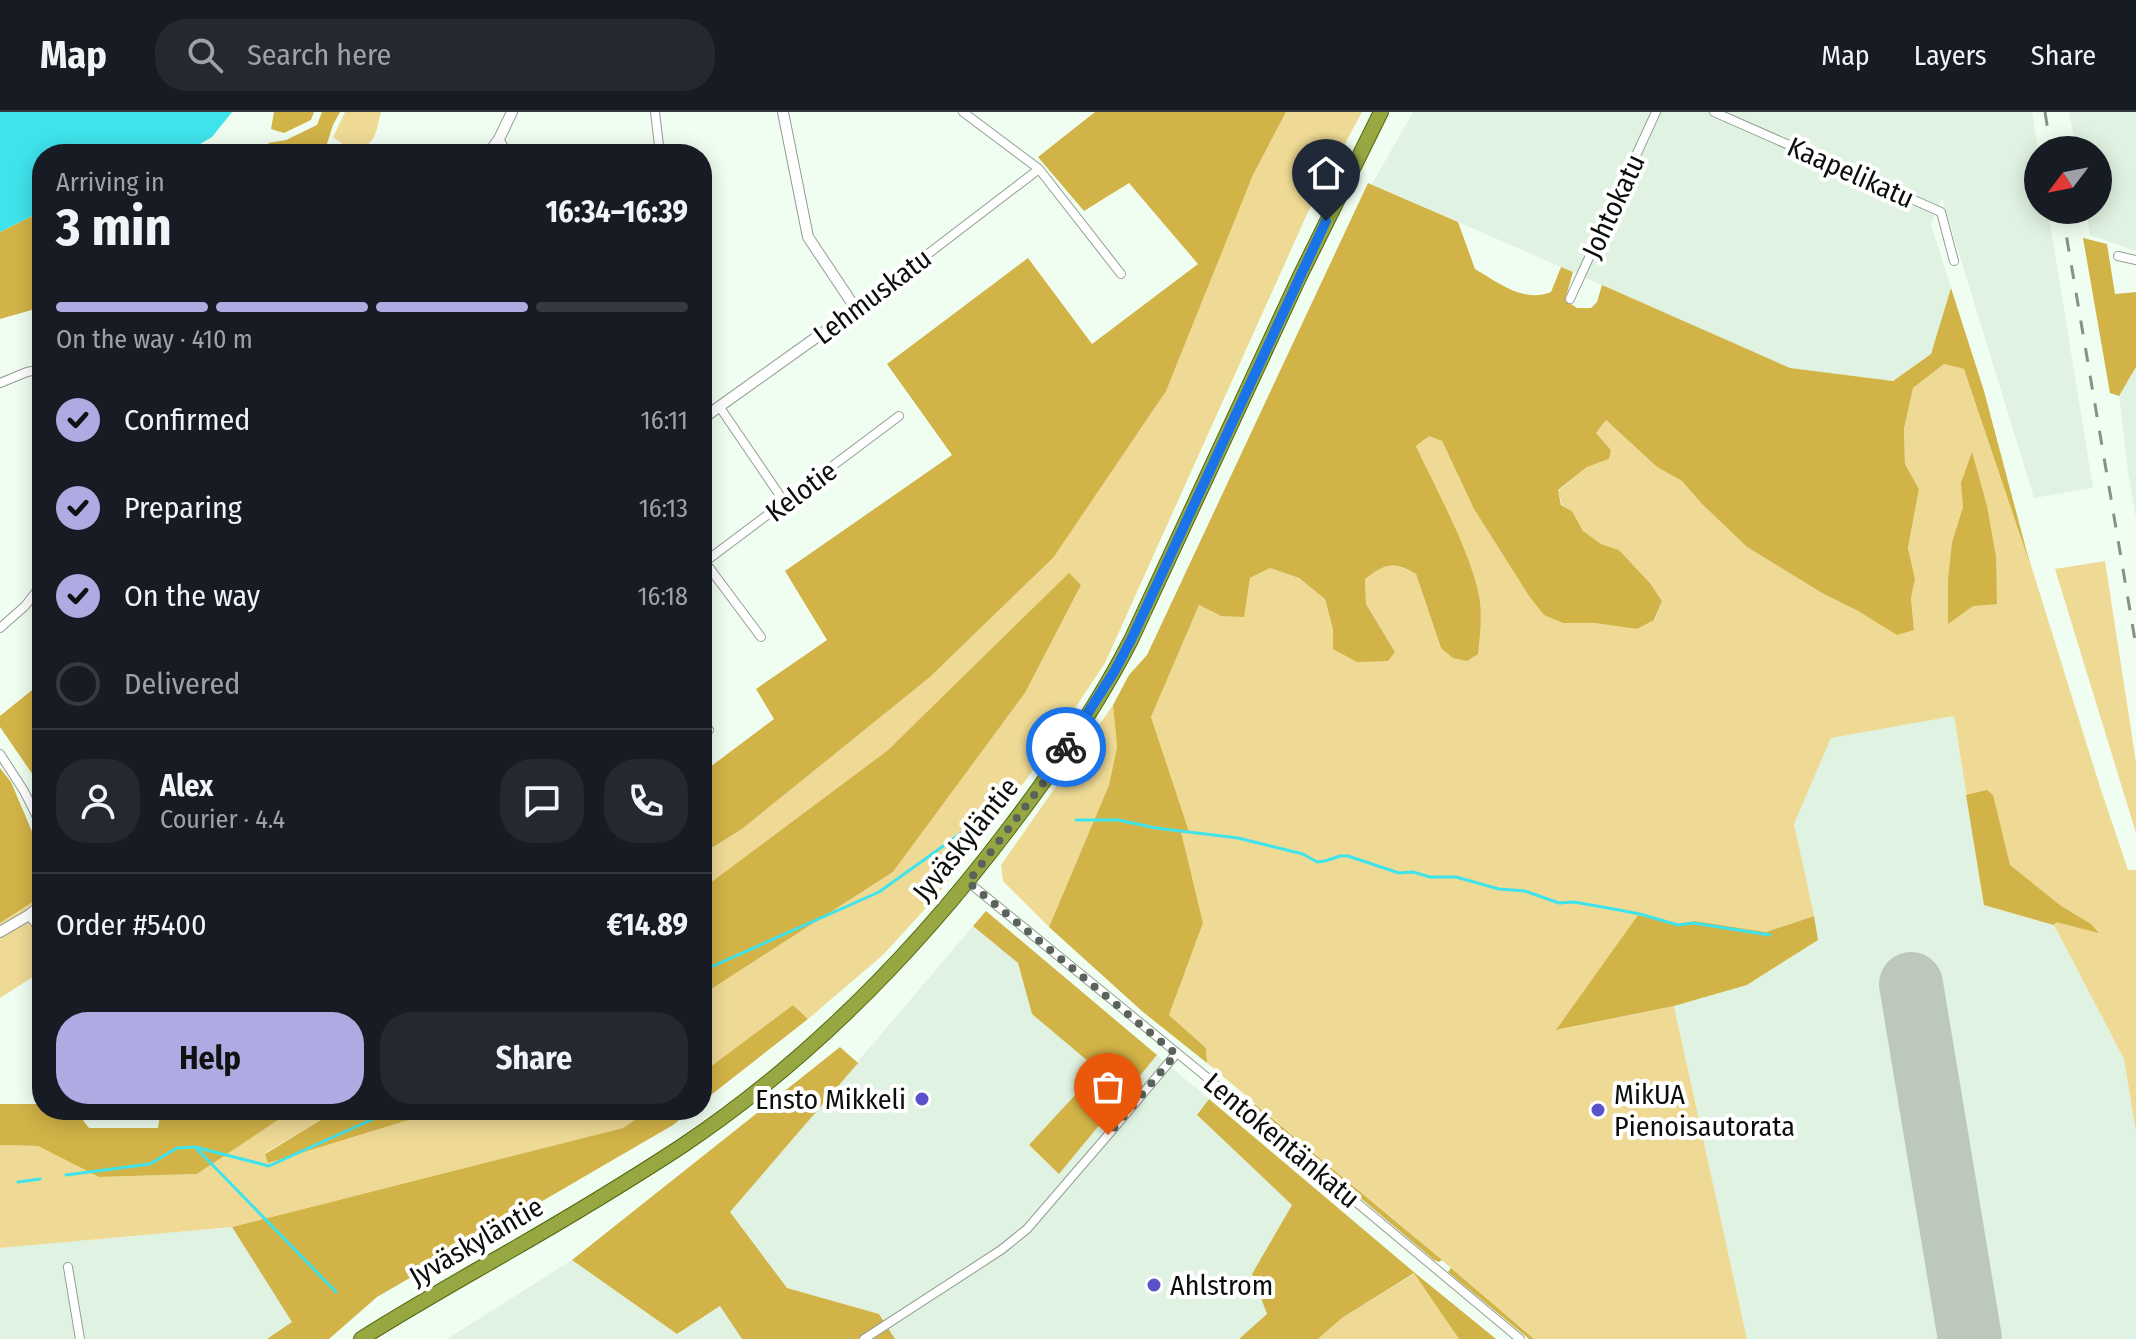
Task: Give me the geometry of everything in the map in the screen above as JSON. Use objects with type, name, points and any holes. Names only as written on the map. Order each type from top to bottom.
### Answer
[{"type":"highway","name":"Jyväskyläntie","points":[[361,1339],[610,1192],[751,1096],[856,1003],[968,882],[1044,782],[1120,661],[1299,278],[1381,112]]},
{"type":"street","points":[[495,144],[512,112]]},
{"type":"street","points":[[655,112],[659,144]]},
{"type":"street","points":[[783,112],[808,237],[856,309]]},
{"type":"street","points":[[963,112],[1039,169],[1121,274]]},
{"type":"street","name":"Johtokatu","points":[[1570,299],[1656,112]]},
{"type":"street","name":"Kaapelikatu","points":[[1714,112],[1941,212],[1954,261]]},
{"type":"street","points":[[499,139],[502,144]]},
{"type":"street","name":"Lehmuskatu","points":[[712,411],[856,309],[1039,169]]},
{"type":"street","points":[[2118,256],[2136,260]]},
{"type":"street","points":[[0,383],[32,371]]},
{"type":"street","points":[[719,406],[785,503]]},
{"type":"street","name":"Kelotie","points":[[712,557],[899,416]]},
{"type":"street","points":[[712,573],[761,637]]},
{"type":"street","points":[[0,628],[32,597]]},
{"type":"street","points":[[0,754],[32,807]]},
{"type":"street","name":"Lentokentänkatu","points":[[968,882],[1520,1339]]},
{"type":"street","points":[[0,932],[32,913]]},
{"type":"street","points":[[29,915],[32,919]]},
{"type":"street","points":[[864,1339],[1001,1250],[1027,1229],[1176,1054]]},
{"type":"street","points":[[68,1267],[80,1339]]},
{"type":"shaded area","points":[[274,112],[314,112],[311,120],[284,133],[271,129]]},
{"type":"shaded area","points":[[322,112],[340,112],[327,144],[268,143],[286,140],[317,125]]},
{"type":"shaded area","points":[[345,112],[381,112],[374,138],[367,144],[343,144],[333,137]]},
{"type":"shaded area","points":[[1095,112],[1286,112],[1252,177],[1166,391],[1053,558],[930,677],[742,829],[712,848],[712,766],[774,719],[756,689],[827,640],[785,571],[952,455],[887,364],[1028,258],[1092,344],[1198,264],[1129,183],[1084,211],[1038,157]]},
{"type":"shaded area","points":[[1286,112],[1362,112],[1308,212],[1105,663],[1035,768],[935,898],[883,955],[808,1019],[793,1005],[712,1066],[712,989],[893,872],[1025,693],[1081,585],[1069,574],[888,750],[712,882],[712,848],[742,829],[930,677],[1053,558]]},
{"type":"shaded area","points":[[1413,112],[2032,112],[2036,136],[2024,136],[2024,224],[2050,224],[2093,488],[2034,498],[1942,198],[1931,224],[1951,288],[1931,354],[1892,381],[1790,368],[1372,184]]},
{"type":"shaded area","points":[[2069,112],[2136,112],[2136,251],[2090,235],[2088,224],[2112,224],[2112,136],[2073,136]]},
{"type":"shaded area","points":[[1368,183],[1458,222],[1475,269],[1512,290],[1531,295],[1551,292],[1561,267],[1573,272],[1565,300],[1577,308],[1591,308],[1597,302],[1602,285],[1790,368],[1893,381],[1931,354],[1951,288],[1984,391],[2030,564],[1964,369],[1944,364],[1913,388],[1904,429],[1905,464],[1919,489],[1908,548],[1915,579],[1911,598],[1914,630],[1897,635],[1747,547],[1682,481],[1657,467],[1606,420],[1596,433],[1611,450],[1609,459],[1587,467],[1558,490],[1561,505],[1572,511],[1583,531],[1601,544],[1619,550],[1650,583],[1662,601],[1654,620],[1637,629],[1594,623],[1563,623],[1544,615],[1474,509],[1442,441],[1429,436],[1416,446],[1473,573],[1481,622],[1478,654],[1467,661],[1453,658],[1441,648],[1416,574],[1402,567],[1390,566],[1365,579],[1366,604],[1395,652],[1388,661],[1357,662],[1333,649],[1333,630],[1325,599],[1299,578],[1270,568],[1250,578],[1244,617],[1221,616],[1199,605],[1151,717],[1189,832],[1181,832],[1203,923],[1169,1015],[1206,1048],[1207,1063],[1143,1012],[1049,927],[1109,785],[1117,747],[1113,705],[1129,675],[1147,655]]},
{"type":"shaded area","points":[[32,216],[32,310],[0,319],[0,232]]},
{"type":"shaded area","points":[[2083,238],[2107,244],[2115,294],[2136,292],[2136,367],[2119,396],[2110,393]]},
{"type":"shaded area","points":[[1944,364],[1964,369],[2003,475],[2128,870],[2136,870],[2136,1132],[2124,1059],[2054,925],[1984,905],[1954,716],[1831,738],[1794,824],[1814,916],[1766,932],[1695,921],[1678,925],[1638,915],[1558,1030],[1674,1006],[1747,1339],[1534,1339],[1207,1063],[1206,1048],[1169,1015],[1203,923],[1180,831],[1188,831],[1151,717],[1199,605],[1221,616],[1250,578],[1270,568],[1299,578],[1325,599],[1333,631],[1333,649],[1395,652],[1366,604],[1365,578],[1389,566],[1408,570],[1416,574],[1441,648],[1479,594],[1462,546],[1416,446],[1429,435],[1442,441],[1474,509],[1529,596],[1562,623],[1594,623],[1637,629],[1655,619],[1662,601],[1650,583],[1619,550],[1601,544],[1583,531],[1572,511],[1562,505],[1558,491],[1587,467],[1609,459],[1611,450],[1596,433],[1606,420],[1657,467],[1682,481],[1747,547],[1822,593],[1860,612],[1914,629],[1911,598],[1915,579],[1908,549],[1919,489],[1905,464],[1904,429],[1913,388]]},
{"type":"shaded area","points":[[2136,367],[2136,519],[2119,396]]},
{"type":"shaded area","points":[[1972,452],[1987,506],[1996,557],[1997,604],[1973,606],[1948,624],[1952,543],[1963,507],[1961,483]]},
{"type":"shaded area","points":[[2105,561],[2136,762],[2136,833],[2055,569]]},
{"type":"shaded area","points":[[1069,573],[1081,585],[1025,693],[893,872],[712,989],[712,882],[888,750]]},
{"type":"shaded area","points":[[32,690],[32,773],[0,727],[0,716]]},
{"type":"shaded area","points":[[1113,705],[1117,747],[1109,785],[1049,927],[1003,881],[1001,865]]},
{"type":"shaded area","points":[[1954,716],[1984,905],[2054,925],[2124,1059],[2136,1132],[2136,1339],[1747,1339],[1674,1006],[1747,985],[1818,940],[1794,824],[1831,738]]},
{"type":"shaded area","points":[[0,768],[11,782],[32,831],[32,902],[0,923]]},
{"type":"shaded area","points":[[1987,790],[1993,795],[2010,865],[2099,933],[2056,922],[2054,925],[1984,905],[1966,795]]},
{"type":"shaded area","points":[[32,902],[32,977],[0,998],[0,923]]},
{"type":"shaded area","points":[[986,911],[1157,1055],[1059,1174],[1029,1145],[1076,1094],[1092,1111],[1115,1084],[1032,1014],[1018,963],[973,926]]},
{"type":"shaded area","points":[[1638,915],[1678,925],[1695,921],[1766,932],[1814,916],[1818,940],[1747,985],[1674,1006],[1556,1030]]},
{"type":"shaded area","points":[[973,926],[1018,963],[1032,1014],[1115,1084],[1092,1112],[1075,1095],[1029,1146],[1059,1174],[1157,1055],[1209,1099],[1197,1116],[1292,1205],[1252,1274],[1267,1314],[1239,1339],[895,1339],[878,1314],[787,1288],[730,1212]]},
{"type":"shaded area","points":[[793,1005],[808,1019],[712,1094],[712,1066]]},
{"type":"shaded area","points":[[840,1047],[858,1063],[730,1212],[787,1288],[879,1314],[895,1339],[742,1339],[720,1306],[677,1334],[572,1260]]},
{"type":"shaded area","points":[[1209,1099],[1496,1339],[1459,1339],[1414,1273],[1342,1318],[1318,1339],[1239,1339],[1267,1314],[1252,1274],[1292,1205],[1197,1115]]},
{"type":"shaded area","points":[[0,1104],[32,1104],[32,1120],[83,1120],[89,1128],[158,1128],[159,1120],[278,1120],[197,1174],[99,1177],[38,1146],[0,1145]]},
{"type":"shaded area","points":[[1255,1104],[1442,1260],[1434,1260],[1262,1115],[1253,1106]]},
{"type":"shaded area","points":[[278,1120],[320,1120],[265,1153],[268,1162],[408,1120],[635,1120],[623,1128],[232,1227],[0,1248],[0,1145],[38,1146],[99,1177],[197,1174]]},
{"type":"shaded area","points":[[321,1120],[408,1120],[268,1163],[265,1154]]},
{"type":"shaded area","points":[[635,1120],[679,1120],[377,1297],[329,1339],[267,1339],[292,1322],[232,1227],[623,1128]]},
{"type":"shaded area","points":[[232,1227],[293,1322],[267,1339],[0,1339],[0,1248]]},
{"type":"shaded area","points":[[572,1260],[677,1334],[721,1306],[742,1339],[447,1339]]},
{"type":"shaded area","points":[[1451,1268],[1534,1339],[1529,1339],[1448,1272]]},
{"type":"shaded area","points":[[1415,1273],[1459,1339],[1318,1339],[1342,1318]]},
{"type":"water","points":[[0,112],[232,112],[212,137],[200,144],[32,144],[32,216],[0,232]]},
{"type":"waterway","points":[[1076,820],[1118,820],[1238,838],[1303,854],[1317,862],[1348,856],[1399,873],[1456,877],[1499,889],[1525,891],[1559,903],[1574,902],[1608,908],[1678,925],[1693,923],[1770,935]]},
{"type":"waterway","points":[[712,967],[879,892],[974,824]]},
{"type":"waterway","points":[[66,1175],[150,1164],[177,1148],[195,1147],[269,1166],[371,1120]]},
{"type":"waterway","points":[[198,1150],[336,1292]]},
{"type":"waterway","points":[[18,1182],[40,1179]]},
{"type":"runway","points":[[1911,984],[1970,1339]]},
{"type":"railway","points":[[2045,112],[2049,136]]},
{"type":"railway","points":[[2064,224],[2136,646]]},
{"type":"way so far","points":[[1066,747],[1044,782],[968,882],[1176,1054],[1108,1135]]},
{"type":"place","name":"Ensto Mikkeli","points":[[922,1099]]},
{"type":"place","name":"MikUA Pienoisautorata","points":[[1598,1110]]},
{"type":"place","name":"Ahlstrom","points":[[1154,1285]]},
{"type":"route","points":[[1066,747],[1131,640],[1326,221]]}]
